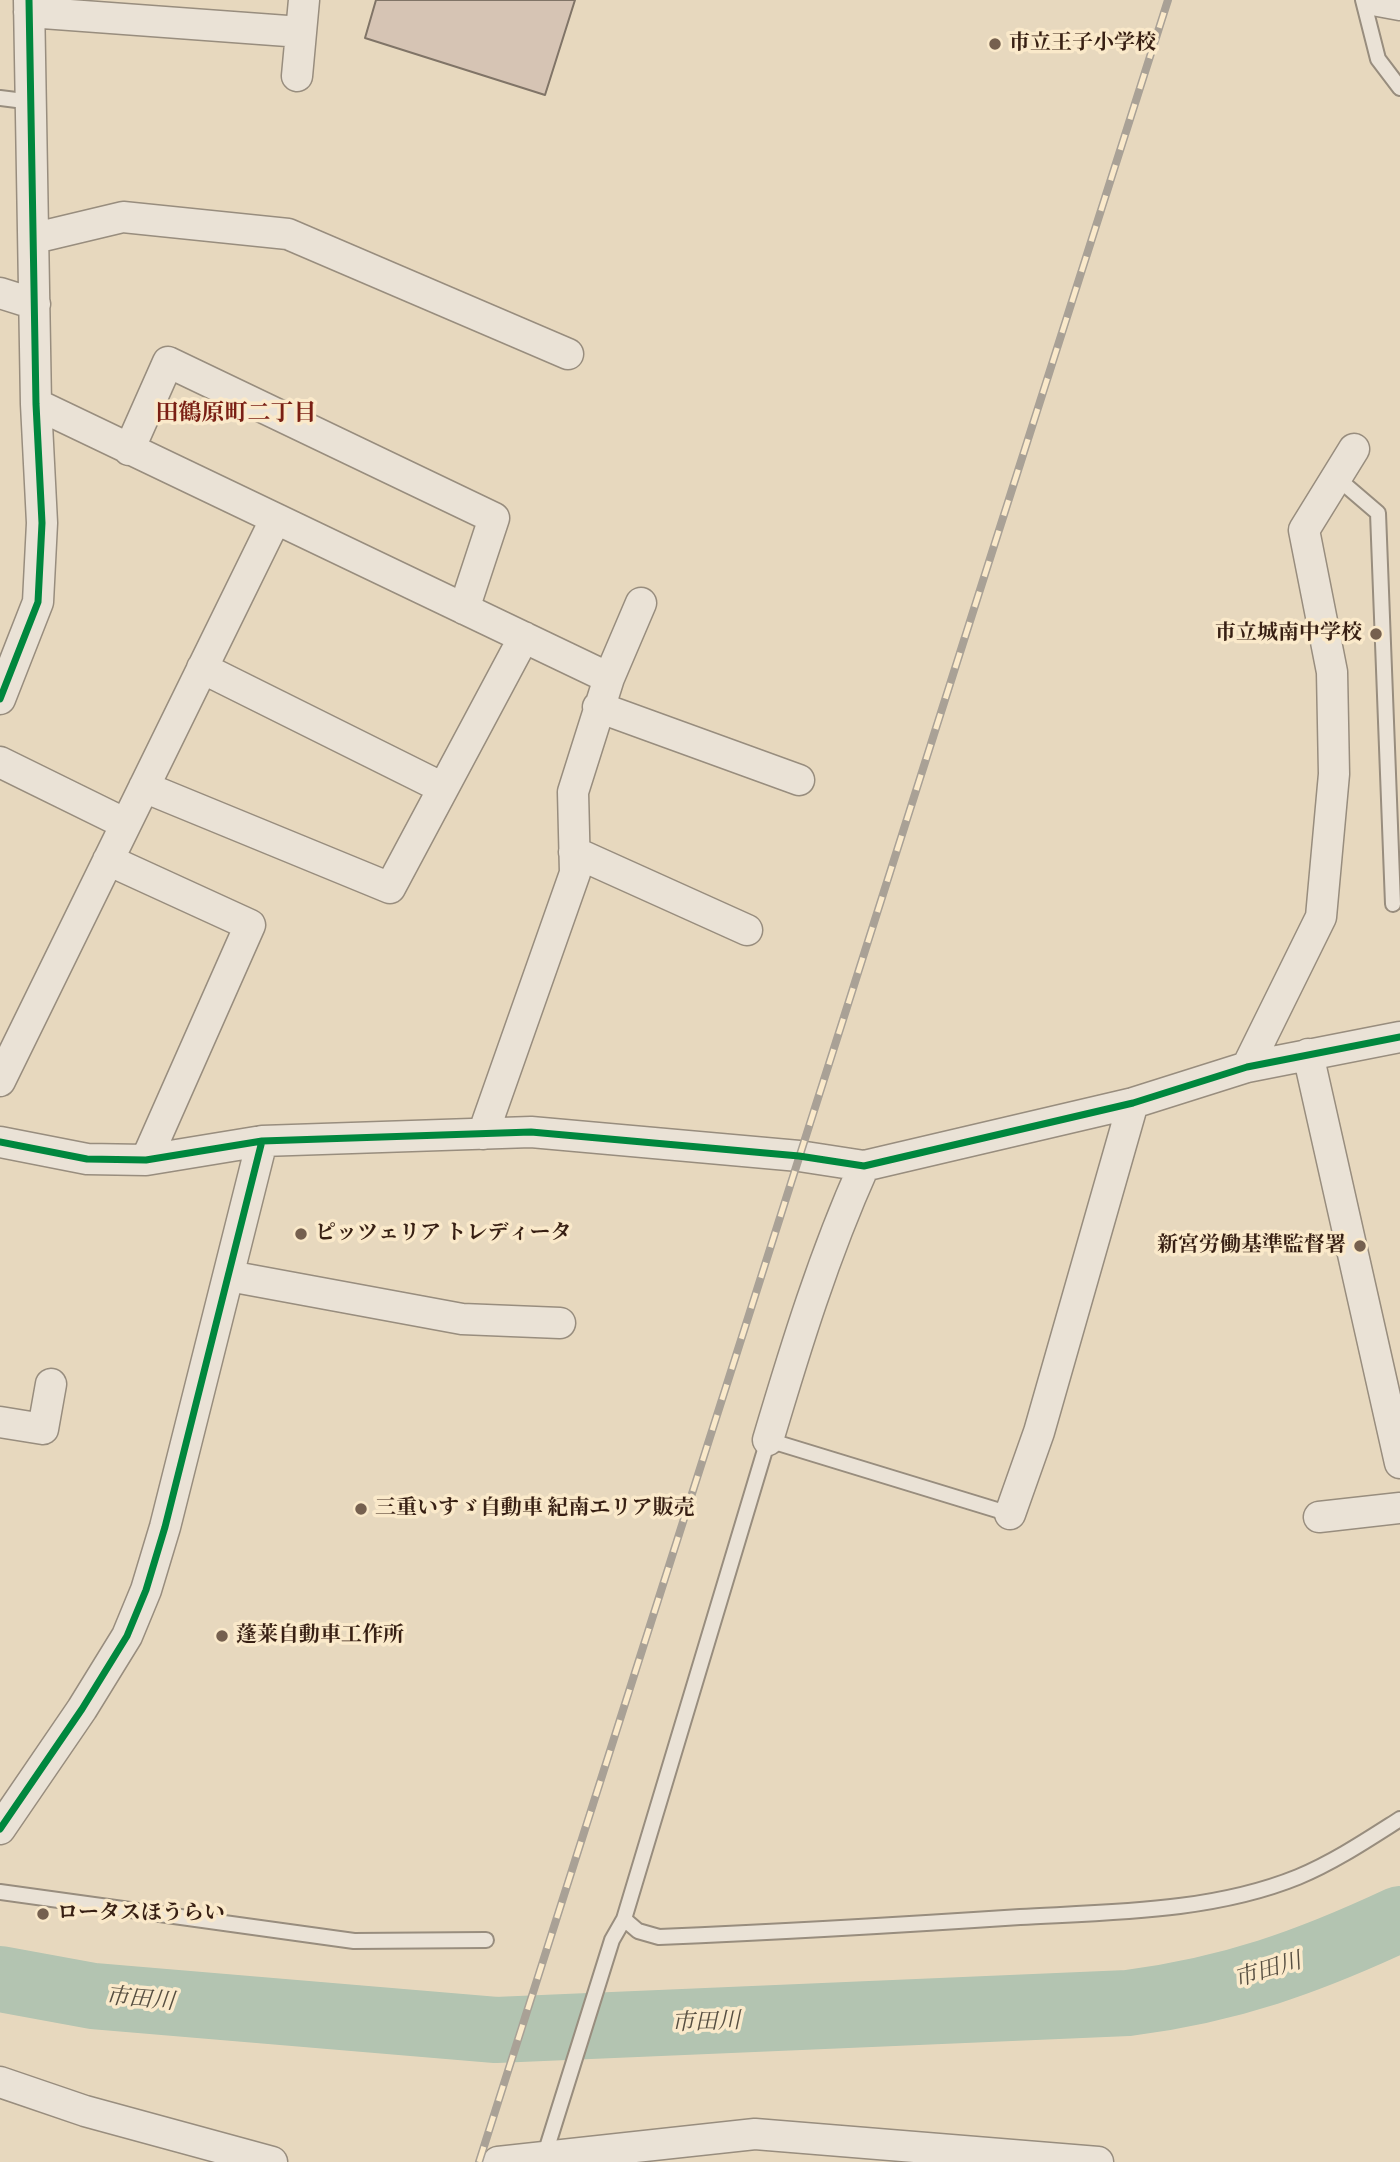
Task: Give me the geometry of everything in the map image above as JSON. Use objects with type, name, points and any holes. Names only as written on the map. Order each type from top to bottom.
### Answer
[{"type":"street","points":[[297,76],[303,0]]},
{"type":"street","points":[[1373,0],[1400,5]]},
{"type":"street","points":[[0,699],[38,602],[42,523],[36,404],[29,6],[301,32]]},
{"type":"street","points":[[35,238],[123,217],[288,234],[568,354]]},
{"type":"street","points":[[0,293],[35,304]]},
{"type":"street","points":[[129,450],[167,362],[193,374],[494,518],[464,609]]},
{"type":"street","points":[[36,404],[609,678]]},
{"type":"street","points":[[1247,1067],[1321,917],[1334,774],[1332,672],[1304,530],[1354,449]]},
{"type":"street","points":[[0,1081],[275,520]]},
{"type":"street","points":[[483,1134],[575,873],[573,792],[598,707],[641,603]]},
{"type":"street","points":[[144,787],[390,888],[524,637]]},
{"type":"street","points":[[202,668],[443,788]]},
{"type":"street","points":[[598,707],[799,780]]},
{"type":"street","points":[[0,762],[126,824]]},
{"type":"street","points":[[574,852],[747,930]]},
{"type":"street","points":[[108,860],[250,925],[146,1160]]},
{"type":"street","points":[[0,1142],[87,1159],[146,1160],[262,1142],[531,1132],[799,1156],[864,1166],[1133,1103],[1247,1067],[1400,1037]]},
{"type":"street","points":[[1308,1055],[1400,1463]]},
{"type":"street","points":[[1010,1514],[1039,1432],[1133,1103]]},
{"type":"street","points":[[0,1829],[127,1636],[146,1590],[165,1527],[262,1142]]},
{"type":"street","points":[[768,1440],[802,1322],[834,1233],[864,1166]]},
{"type":"street","points":[[229,1276],[462,1319],[560,1323]]},
{"type":"street","points":[[0,1422],[43,1429],[51,1384]]},
{"type":"street","points":[[1319,1517],[1400,1508]]},
{"type":"street","points":[[0,2082],[85,2111],[272,2162]]},
{"type":"street","points":[[755,2134],[770,2162]]},
{"type":"street","points":[[498,2162],[755,2134],[1098,2162]]},
{"type":"lane","points":[[1363,0],[1378,60],[1400,88]]},
{"type":"lane","points":[[0,98],[32,102]]},
{"type":"lane","points":[[1336,477],[1378,513],[1393,904]]},
{"type":"lane","points":[[544,2157],[612,1940],[624,1919],[768,1440],[1010,1514]]},
{"type":"lane","points":[[624,1919],[638,1931],[659,1937],[1064,1915],[1191,1903],[1253,1891],[1298,1877],[1346,1853],[1400,1819]]},
{"type":"lane","points":[[0,1892],[355,1941],[486,1940]]},
{"type":"building","points":[[376,0],[575,0],[545,95],[365,38]]},
{"type":"waterway","name":"市田川","points":[[0,1979],[93,1996],[496,2030],[1128,2003],[1201,1990],[1268,1972],[1400,1919]]},
{"type":"railway","points":[[479,2162],[1168,0]]},
{"type":"cycle path","points":[[0,699],[38,602],[42,523],[36,404],[29,0]]},
{"type":"cycle path","points":[[0,1142],[87,1159],[146,1160],[262,1141],[531,1132],[799,1156],[864,1166],[1133,1103],[1247,1067],[1400,1037]]},
{"type":"cycle path","points":[[0,1829],[82,1709],[127,1636],[146,1590],[165,1527],[262,1141]]},
{"type":"place","name":"市立王子小学校","points":[[995,44]]},
{"type":"place","name":"市立城南中学校","points":[[1376,634]]},
{"type":"place","name":"ピッツェリア トレディータ","points":[[301,1234]]},
{"type":"place","name":"新宮労働基準監督署","points":[[1360,1246]]},
{"type":"place","name":"三重いすゞ自動車 紀南エリア販売","points":[[361,1509]]},
{"type":"place","name":"蓬莱自動車工作所","points":[[222,1636]]},
{"type":"place","name":"ロータスほうらい","points":[[43,1914]]},
{"type":"district","name":"田鶴原町二丁目","points":[[236,414]]}]
